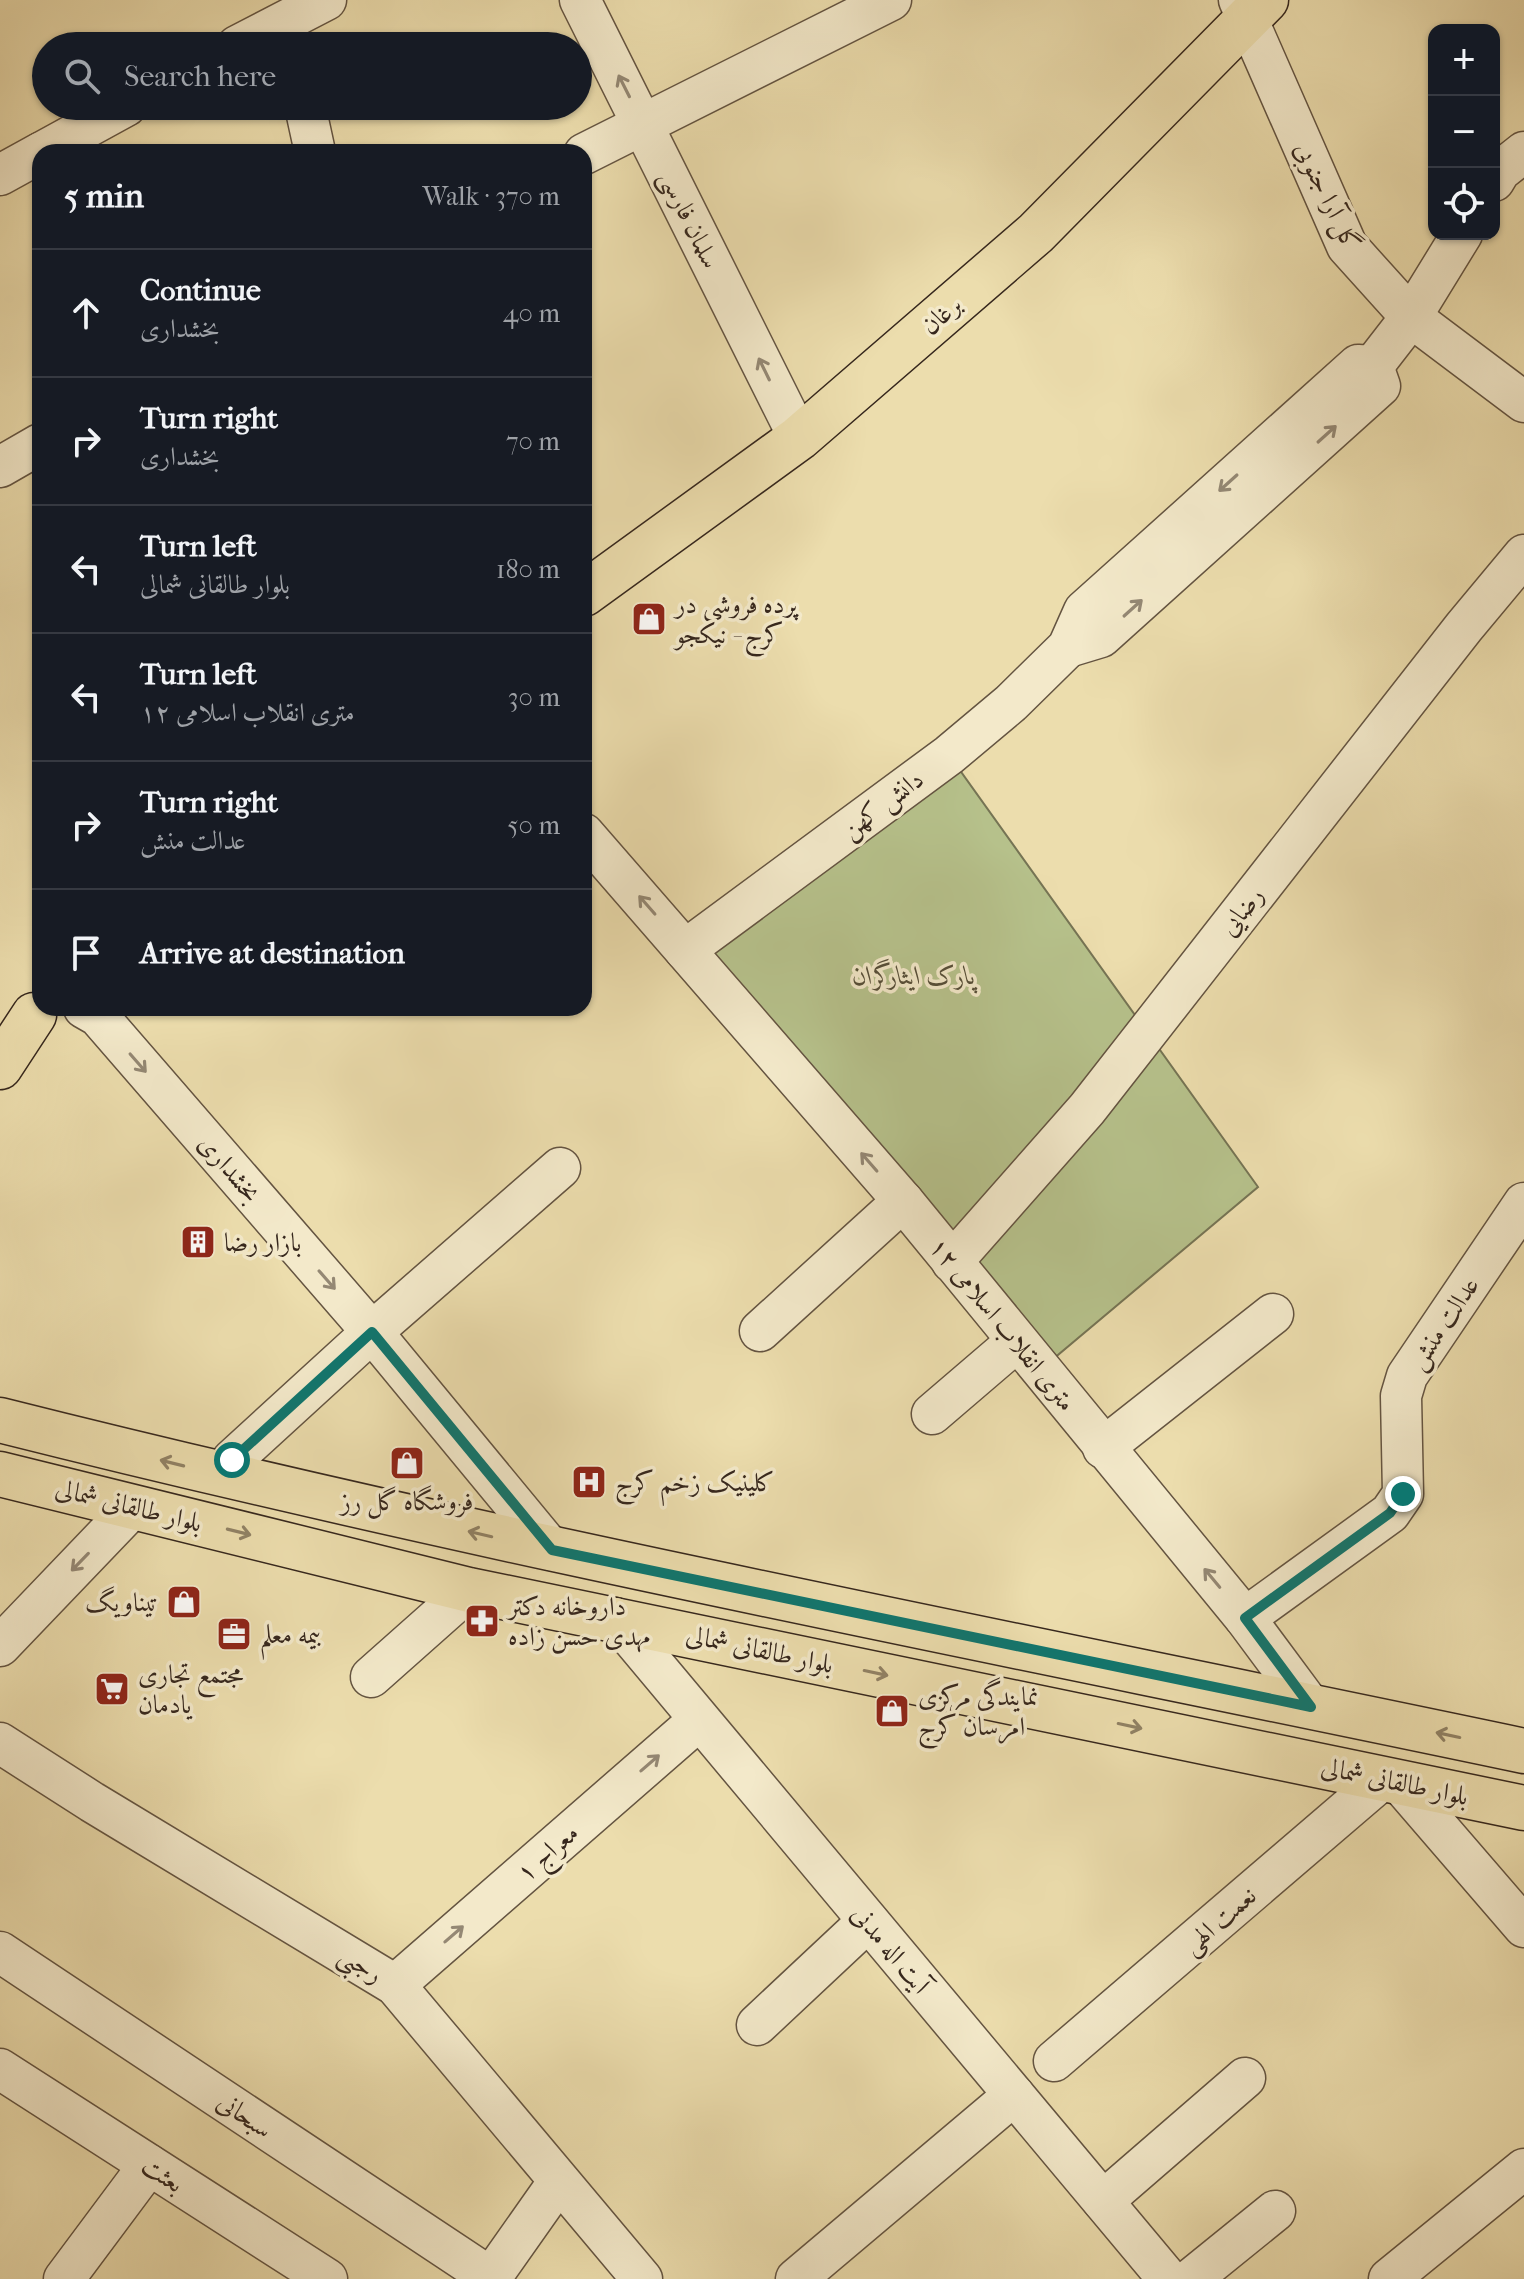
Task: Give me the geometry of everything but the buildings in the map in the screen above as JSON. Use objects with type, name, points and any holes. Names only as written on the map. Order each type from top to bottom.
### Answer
[{"type":"main road","name":"برغان","points":[[592,588],[799,438],[1036,233],[1251,6]]},
{"type":"main road","points":[[0,1067],[19,1019]]},
{"type":"main road","name":"بلوار طالقانی شمالی","points":[[0,1420],[217,1475],[552,1550],[1524,1751]]},
{"type":"main road","name":"بلوار طالقانی شمالی","points":[[0,1474],[469,1590],[1524,1808]]},
{"type":"street","points":[[266,32],[326,0]]},
{"type":"street","name":"سلمان فارسی","points":[[580,0],[799,438]]},
{"type":"street","points":[[592,150],[891,0]]},
{"type":"street","name":"گل آرا جنوبی","points":[[1251,6],[1347,246],[1411,317],[1524,402]]},
{"type":"street","points":[[56,144],[100,120]]},
{"type":"street","points":[[308,120],[313,144]]},
{"type":"street","points":[[1500,171],[1524,152]]},
{"type":"street","points":[[0,175],[32,157]]},
{"type":"street","name":"دانش کهن","points":[[685,950],[949,755],[1011,703],[1068,647],[1084,611],[1358,365],[1373,366],[1411,317],[1458,240]]},
{"type":"street","points":[[0,467],[32,449]]},
{"type":"street","name":"رضایی","points":[[952,1262],[1087,1109],[1464,627],[1517,576]]},
{"type":"street","name":"۱۲ متری انقلاب اسلامی","points":[[592,853],[685,950],[903,1201],[1245,1618],[1311,1707]]},
{"type":"street","name":"بخشداری","points":[[105,1016],[552,1550]]},
{"type":"street","points":[[232,1460],[372,1332],[560,1168]]},
{"type":"street","points":[[760,1331],[903,1201]]},
{"type":"street","name":"عدالت منش","points":[[1245,1618],[1390,1513],[1403,1494],[1401,1396],[1407,1376],[1524,1203]]},
{"type":"street","points":[[1103,1448],[1273,1314]]},
{"type":"street","points":[[932,1414],[1016,1342]]},
{"type":"street","points":[[0,1646],[134,1506]]},
{"type":"street","points":[[371,1677],[469,1590]]},
{"type":"street","name":"آیت اله مدنی","points":[[615,1618],[1168,2279]]},
{"type":"street","name":"معراج ۱","points":[[395,1985],[699,1720]]},
{"type":"street","name":"رجبی","points":[[0,1743],[395,1985],[642,2279]]},
{"type":"street","points":[[1392,1780],[1524,1927]]},
{"type":"street","name":"نعمت الهی","points":[[1054,2061],[1392,1780]]},
{"type":"street","points":[[757,2025],[868,1921]]},
{"type":"street","name":"سبحانی","points":[[0,1952],[490,2278]]},
{"type":"street","name":"بعثت","points":[[0,2069],[327,2279]]},
{"type":"street","points":[[1103,2201],[1245,2078]]},
{"type":"street","points":[[796,2279],[1014,2095]]},
{"type":"street","points":[[64,2279],[149,2165]]},
{"type":"street","points":[[1389,2279],[1524,2169]]},
{"type":"street","points":[[490,2278],[559,2181]]},
{"type":"street","points":[[1191,2279],[1275,2211]]},
{"type":"green space","name":"پارک ایثارگران","points":[[949,755],[1258,1187],[1040,1370],[685,950]]},
{"type":"place","name":"پرده فروشی در کرج - نیکجو","points":[[649,619]]},
{"type":"place","name":"بازار رضا","points":[[198,1242]]},
{"type":"place","name":"فروشگاه گل رز","points":[[407,1463]]},
{"type":"place","name":"کلینیک زخم کرج","points":[[589,1482]]},
{"type":"place","name":"تیناویگ","points":[[184,1602]]},
{"type":"place","name":"داروخانه دکتر مهدی حسن زاده","points":[[482,1621]]},
{"type":"place","name":"بیمه معلم","points":[[234,1634]]},
{"type":"place","name":"مجتمع تجاری یادمان","points":[[112,1689]]},
{"type":"place","name":"نمایندگی مرکزی امرسان کرج","points":[[892,1711]]},
{"type":"route","points":[[232,1460],[372,1332],[552,1550],[1311,1707],[1245,1618],[1390,1513],[1403,1494]]}]
